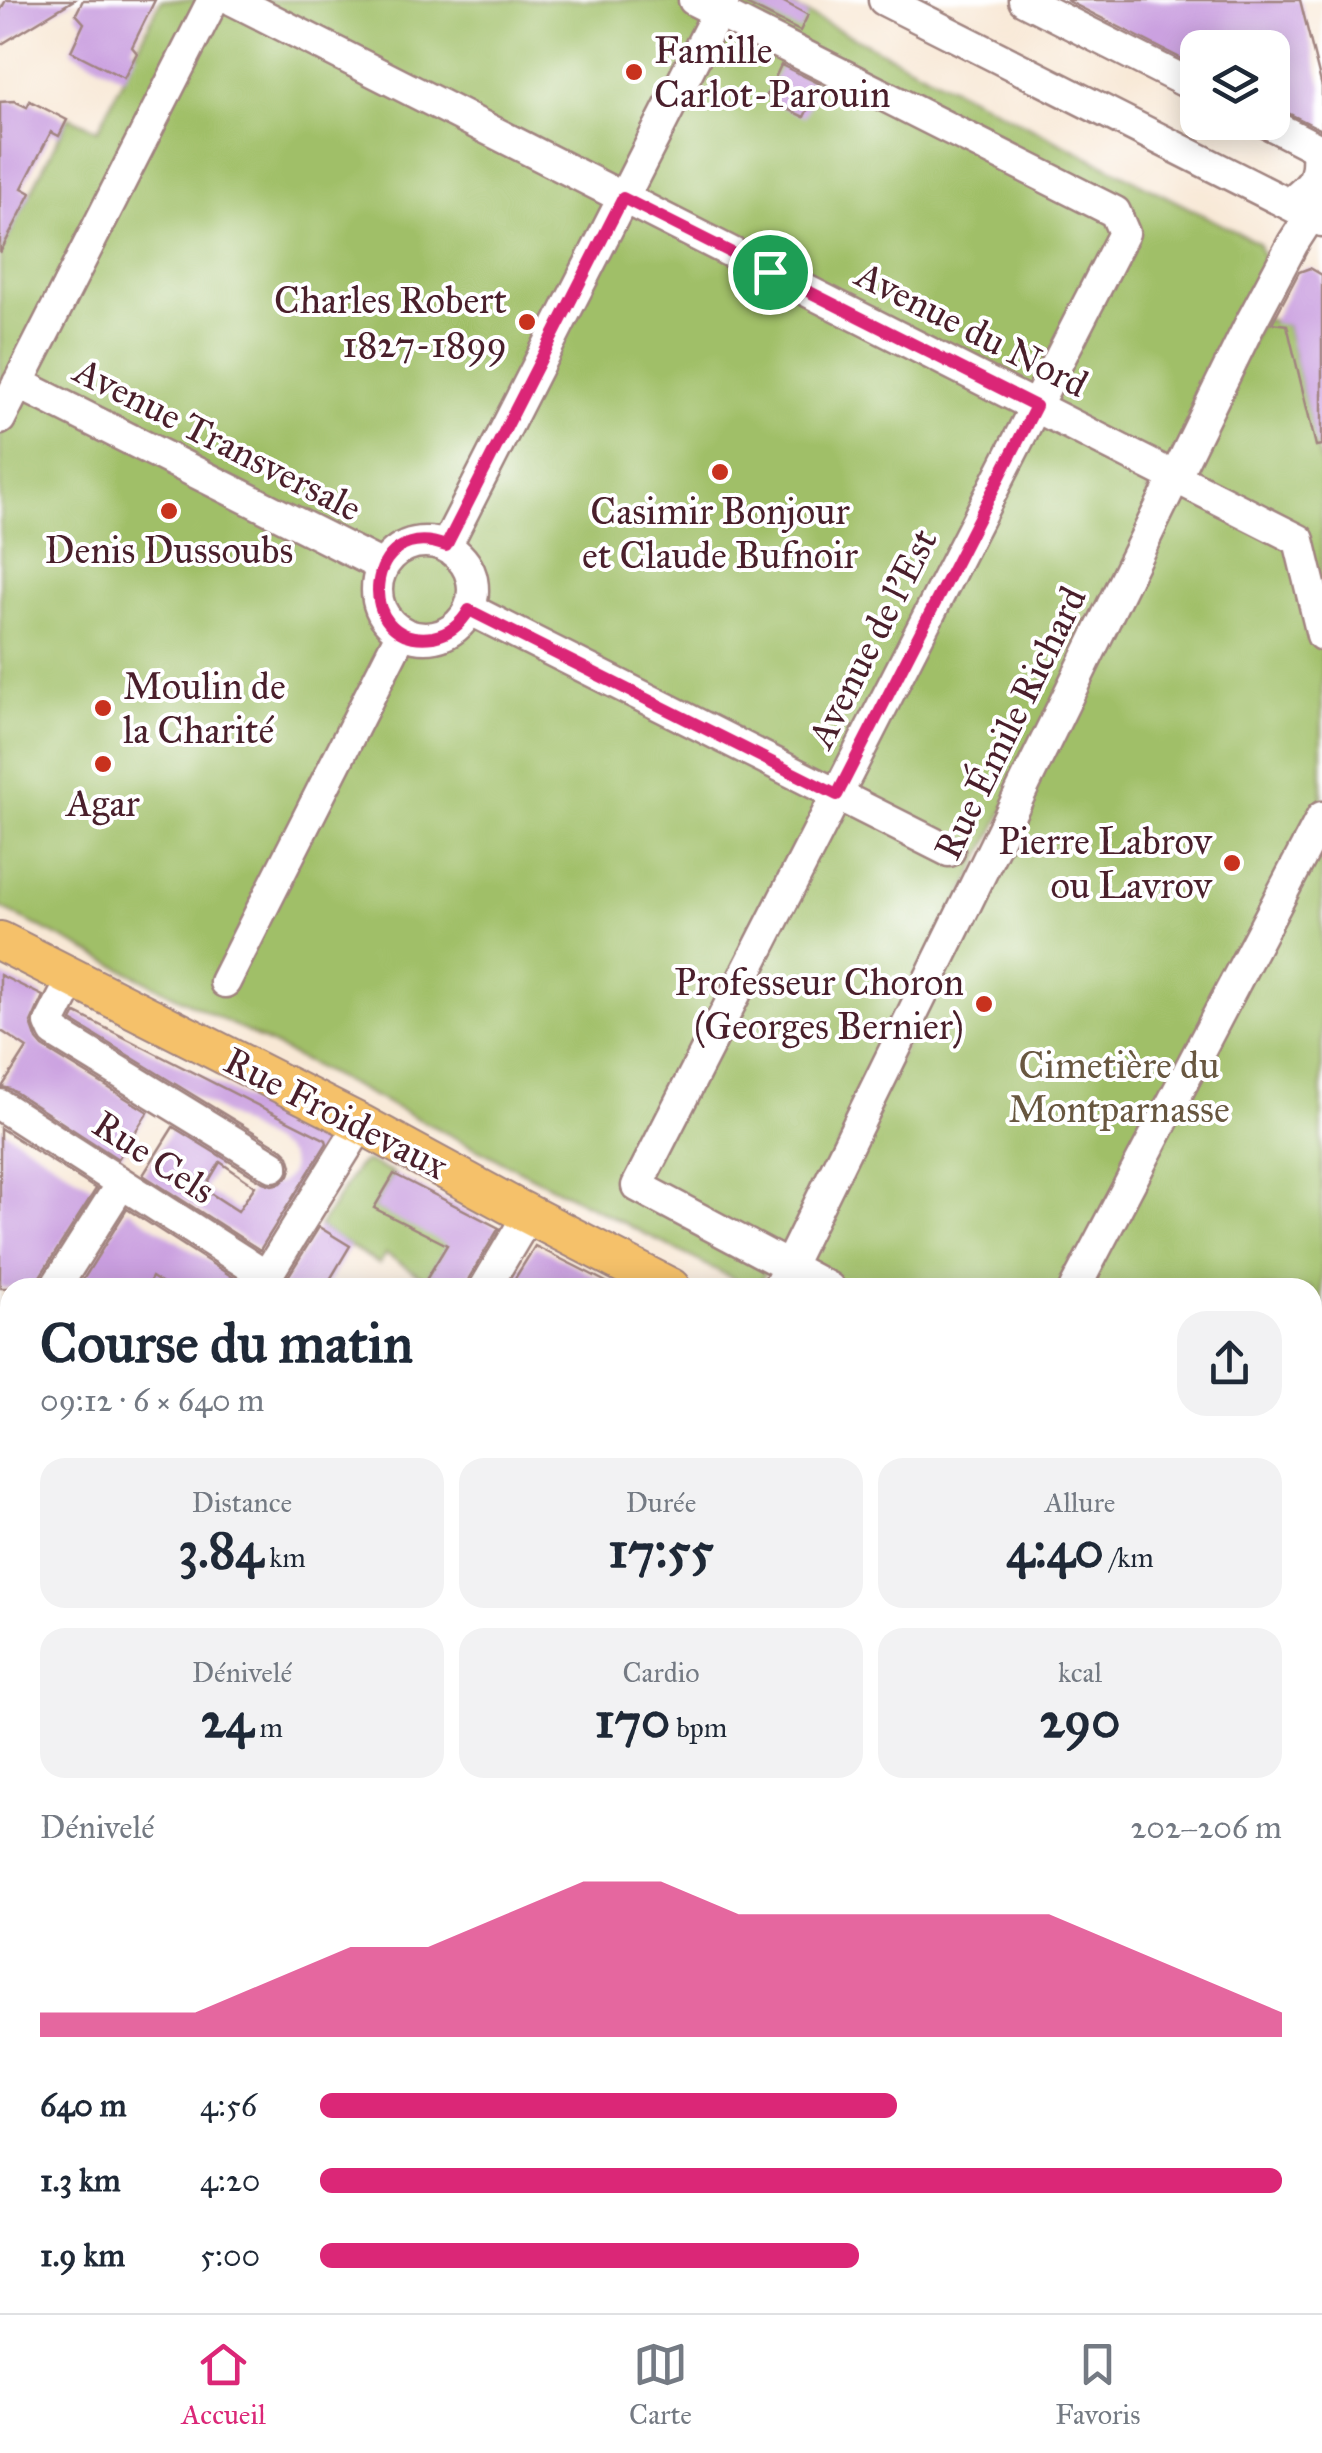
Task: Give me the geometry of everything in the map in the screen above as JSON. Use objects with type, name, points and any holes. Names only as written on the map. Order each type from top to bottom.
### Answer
[{"type":"main road","name":"Rue Froidevaux","points":[[0,941],[361,1124],[651,1278]]},
{"type":"street","points":[[0,419],[212,0]]},
{"type":"street","name":"Avenue du Nord","points":[[234,0],[1299,540],[1322,634]]},
{"type":"street","points":[[884,0],[1311,210]]},
{"type":"street","points":[[1024,0],[1180,79]]},
{"type":"street","points":[[446,546],[623,198],[712,4]]},
{"type":"street","name":"Avenue de l'Est","points":[[712,4],[1115,212],[1124,233],[637,1186],[783,1277]]},
{"type":"street","points":[[1290,134],[1320,150]]},
{"type":"street","name":"Rue Émile Richard","points":[[783,1277],[1250,326],[1311,210],[1320,150]]},
{"type":"street","name":"Avenue Transversale","points":[[18,383],[382,566]]},
{"type":"street","points":[[414,542],[446,546],[458,554],[471,576],[469,610],[456,627],[441,636],[424,638],[402,632],[385,618],[378,604],[376,588],[382,566],[390,555],[414,542]]},
{"type":"street","points":[[469,610],[949,851]]},
{"type":"street","points":[[225,982],[402,632]]},
{"type":"street","points":[[1080,1278],[1322,817]]},
{"type":"street","points":[[73,978],[50,1023],[54,1032],[273,1166]]},
{"type":"street","name":"Rue Cels","points":[[0,1105],[256,1278]]},
{"type":"street","points":[[265,1278],[361,1124]]},
{"type":"street","points":[[60,1278],[121,1184]]},
{"type":"street","points":[[491,1278],[530,1214]]},
{"type":"green space","points":[[161,0],[780,0],[1258,243],[1267,258],[1173,464],[1163,460],[1147,492],[1158,497],[789,1248],[779,1244],[762,1278],[732,1278],[0,907],[0,253],[69,117],[98,130]]},
{"type":"green space","name":"Cimetière du Montparnasse","points":[[1262,318],[1287,325],[1322,467],[1322,1278],[803,1278],[812,1260],[803,1255],[1171,503],[1180,507],[1196,475],[1187,471]]},
{"type":"green space","points":[[366,1161],[394,1174],[374,1208],[451,1241],[427,1278],[386,1254],[379,1264],[319,1227],[358,1166]]},
{"type":"building","points":[[6,0],[74,0],[0,45],[0,11]]},
{"type":"building","points":[[83,0],[155,0],[132,47],[137,53],[124,78],[71,51],[84,23],[76,14]]},
{"type":"building","points":[[743,0],[780,0],[808,15],[800,31]]},
{"type":"building","points":[[1066,0],[1300,0],[1322,87],[1322,130],[1290,114],[1290,30],[1180,30],[1180,58]]},
{"type":"building","points":[[781,65],[820,84],[804,117],[766,97]]},
{"type":"building","points":[[14,101],[27,107],[30,101],[67,120],[59,136],[51,132],[22,188],[31,193],[0,253],[0,102]]},
{"type":"building","points":[[1310,268],[1322,275],[1322,445],[1316,446],[1287,325],[1272,323],[1299,272]]},
{"type":"building","points":[[0,975],[43,996],[31,1023],[43,1047],[148,1112],[118,1159],[2,1087],[27,1048],[0,1030]]},
{"type":"building","points":[[76,1013],[326,1140],[260,1250],[143,1175],[173,1127],[272,1185],[289,1175],[289,1156],[72,1021]],"holes":[[[220,1162],[255,1186],[238,1211],[204,1189]]]},
{"type":"building","points":[[0,1128],[96,1189],[39,1278],[0,1278]]},
{"type":"building","points":[[394,1174],[499,1228],[469,1278],[427,1278],[447,1245],[374,1208]]},
{"type":"building","points":[[127,1209],[234,1278],[152,1277],[84,1278]]},
{"type":"building","points":[[319,1227],[350,1246],[331,1278],[287,1278]]},
{"type":"building","points":[[535,1246],[598,1278],[515,1278]]},
{"type":"place","name":"Famille Carlot-Parouin","points":[[634,72]]},
{"type":"place","name":"Charles Robert 1827-1899","points":[[527,322]]},
{"type":"place","name":"Casimir Bonjour et Claude Bufnoir","points":[[720,472]]},
{"type":"place","name":"Denis Dussoubs","points":[[169,511]]},
{"type":"place","name":"Moulin de la Charité","points":[[103,708]]},
{"type":"place","name":"Agar","points":[[103,764]]},
{"type":"place","name":"Pierre Labrov ou Lavrov","points":[[1232,863]]},
{"type":"place","name":"Professeur Choron (Georges Bernier)","points":[[984,1004]]},
{"type":"route","points":[[623,198],[770,272],[1036,406],[837,795],[469,610],[456,627],[441,636],[424,638],[393,626],[378,604],[378,576],[390,555],[414,542],[446,546],[623,198]]}]
